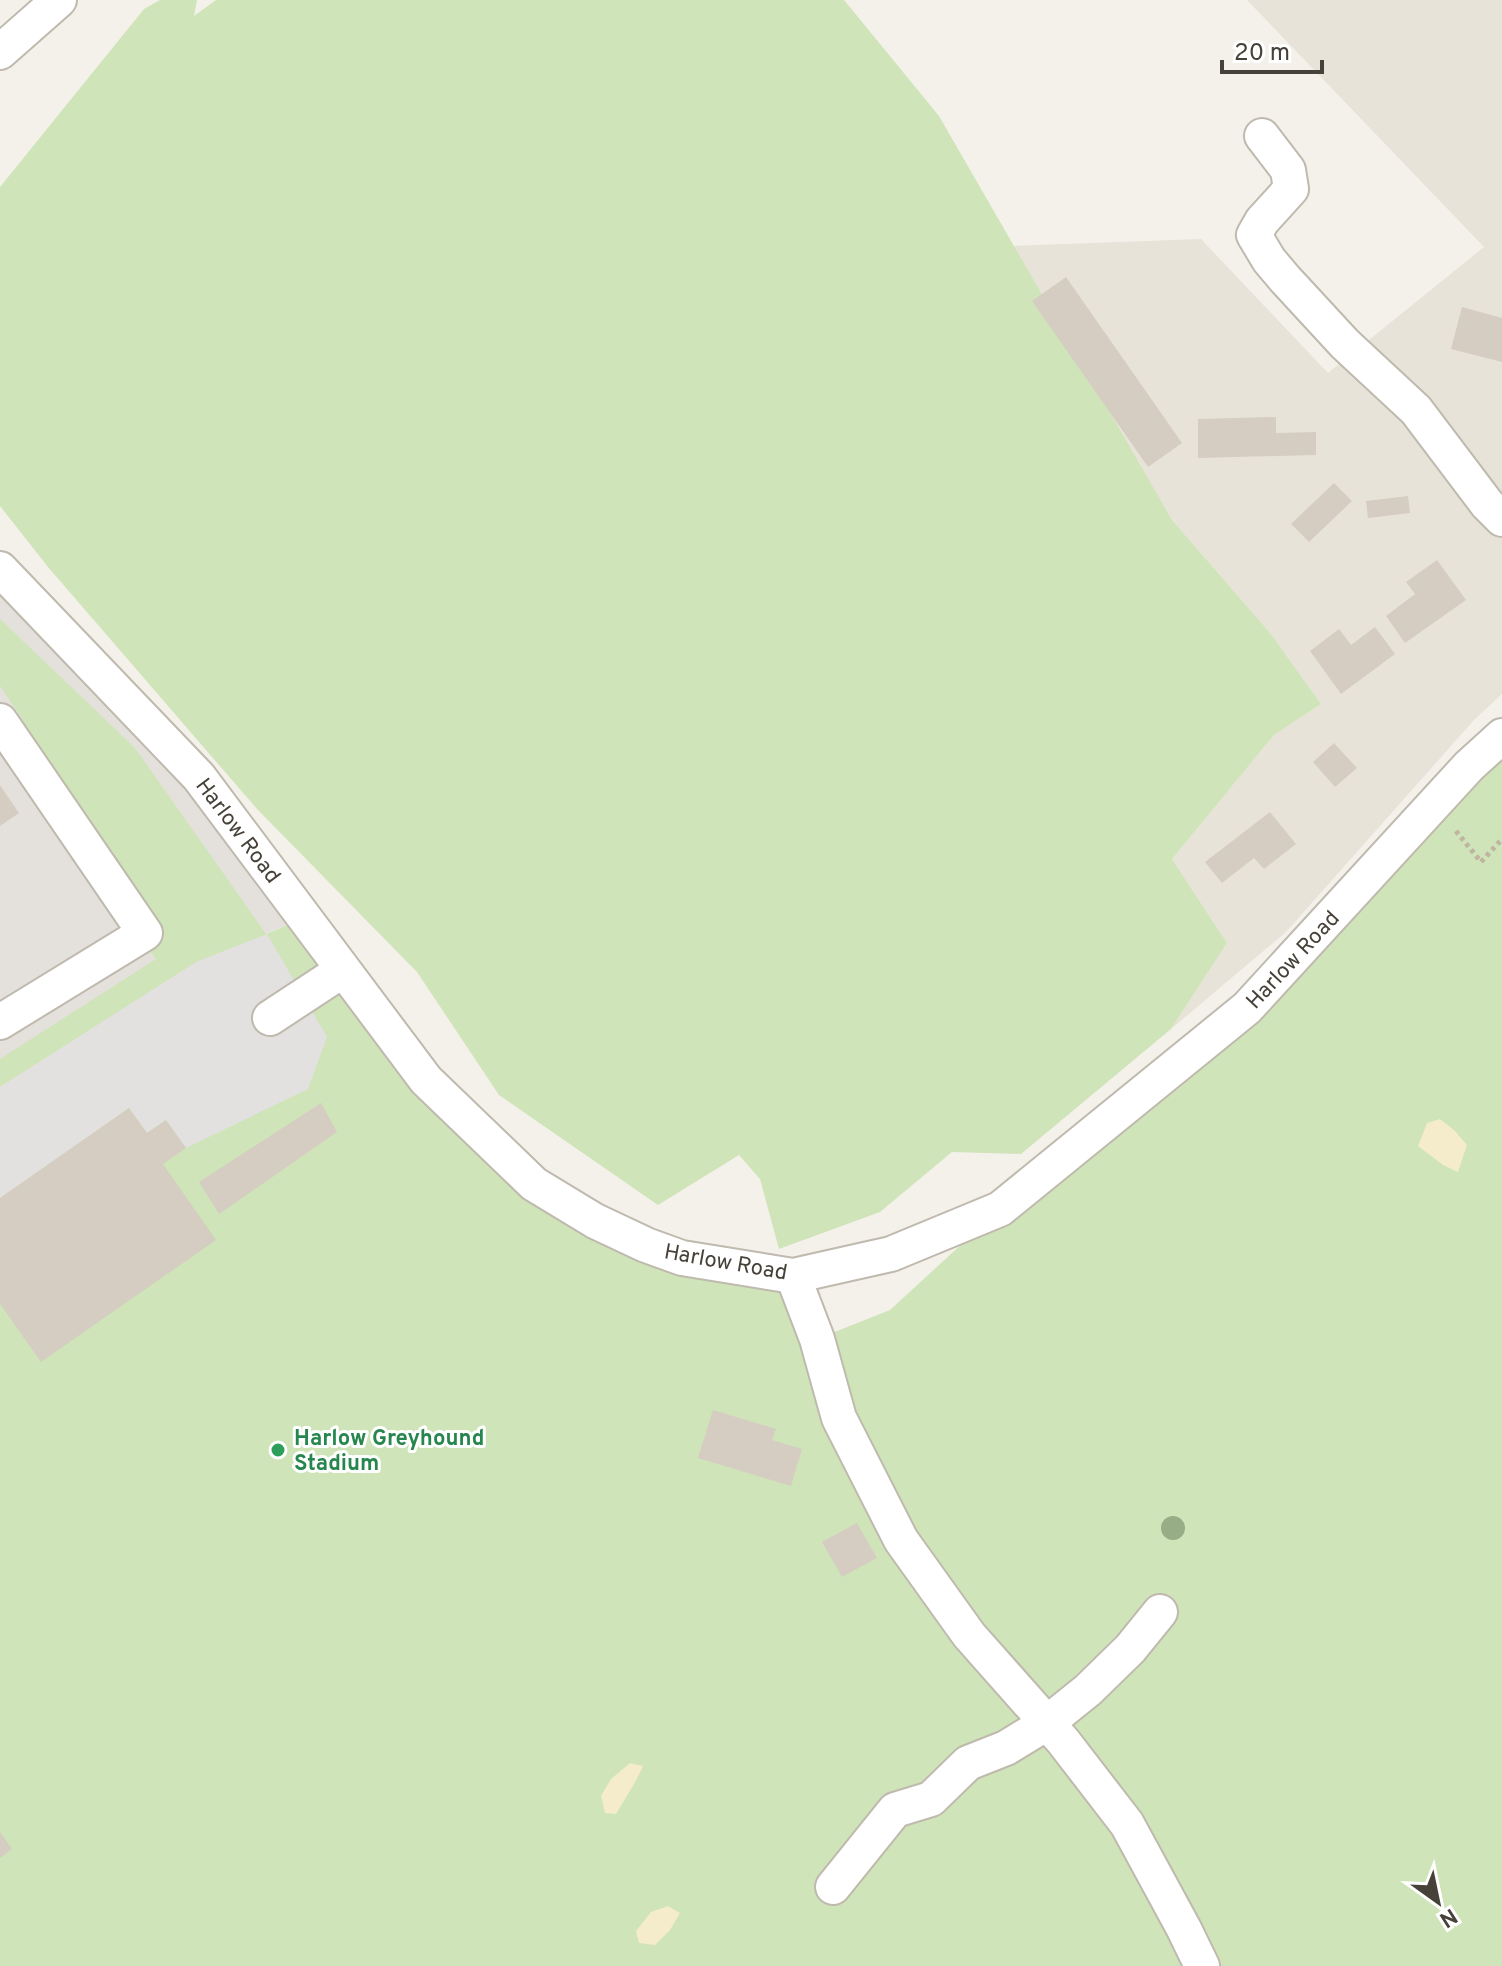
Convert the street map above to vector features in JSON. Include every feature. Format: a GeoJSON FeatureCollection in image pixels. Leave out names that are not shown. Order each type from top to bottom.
{"type":"FeatureCollection","features":[{"type":"Feature","properties":{"kind":"street"},"geometry":{"type":"LineString","coordinates":[[0,52],[59,0]]}},
{"type":"Feature","properties":{"kind":"street"},"geometry":{"type":"LineString","coordinates":[[1262,136],[1288,170],[1291,189],[1262,221],[1254,235],[1269,260],[1345,344],[1416,410],[1487,504],[1502,519]]}},
{"type":"Feature","properties":{"kind":"street","name":"Harlow Road"},"geometry":{"type":"LineString","coordinates":[[0,569],[199,777],[426,1080],[534,1184],[595,1221],[682,1258],[793,1276],[891,1254],[1000,1209],[1247,1008],[1469,766],[1502,736]]}},
{"type":"Feature","properties":{"kind":"street"},"geometry":{"type":"LineString","coordinates":[[0,721],[145,933],[0,1022]]}},
{"type":"Feature","properties":{"kind":"street"},"geometry":{"type":"LineString","coordinates":[[270,1018],[343,970]]}},
{"type":"Feature","properties":{"kind":"street"},"geometry":{"type":"LineString","coordinates":[[793,1276],[817,1339],[839,1418],[901,1540],[969,1635],[1047,1723],[1127,1824],[1202,1966]]}},
{"type":"Feature","properties":{"kind":"street"},"geometry":{"type":"LineString","coordinates":[[833,1887],[895,1810],[931,1799],[968,1763],[1006,1748],[1047,1723],[1088,1690],[1130,1649],[1160,1612]]}},
{"type":"Feature","properties":{"kind":"path"},"geometry":{"type":"LineString","coordinates":[[1434,805],[1481,862],[1502,839]]}},
{"type":"Feature","properties":{"kind":"shaded area"},"geometry":{"type":"Polygon","coordinates":[[[1247,0],[1502,0],[1502,694],[1474,720],[1286,932],[1171,1029],[1227,943],[1172,859],[1274,735],[1321,704],[1271,634],[1172,520],[1011,246],[1201,239],[1328,373],[1484,247],[1247,0]]]}},
{"type":"Feature","properties":{"kind":"shaded area"},"geometry":{"type":"Polygon","coordinates":[[[0,571],[305,918],[196,962],[0,1089],[0,571]]]}},
{"type":"Feature","properties":{"kind":"shaded area"},"geometry":{"type":"Polygon","coordinates":[[[267,934],[327,1037],[308,1089],[186,1148],[166,1120],[147,1133],[129,1108],[0,1198],[0,1087],[196,962],[267,934]]]}},
{"type":"Feature","properties":{"kind":"green space"},"geometry":{"type":"Polygon","coordinates":[[[160,0],[197,0],[194,16],[216,0],[844,0],[939,116],[1172,520],[1271,634],[1321,704],[1274,735],[1172,859],[1227,943],[1171,1029],[1021,1154],[952,1152],[880,1212],[779,1249],[760,1179],[739,1155],[658,1205],[499,1095],[417,972],[257,809],[48,567],[0,506],[0,187],[144,9],[160,0]]]}},
{"type":"Feature","properties":{"kind":"green space"},"geometry":{"type":"Polygon","coordinates":[[[0,619],[135,748],[266,934],[305,918],[386,1026],[595,1221],[793,1276],[817,1339],[890,1310],[1000,1209],[1247,1008],[1502,739],[1502,1966],[0,1966],[0,1092],[138,1000],[0,1087],[0,1059],[156,959],[21,750],[23,720],[0,686],[0,619]]]}},
{"type":"Feature","properties":{"kind":"sand"},"geometry":{"type":"Polygon","coordinates":[[[1440,1119],[1467,1145],[1458,1172],[1418,1146],[1427,1123],[1440,1119]]]}},
{"type":"Feature","properties":{"kind":"sand"},"geometry":{"type":"Polygon","coordinates":[[[630,1763],[643,1766],[616,1814],[605,1813],[601,1796],[611,1779],[630,1763]]]}},
{"type":"Feature","properties":{"kind":"sand"},"geometry":{"type":"Polygon","coordinates":[[[668,1906],[680,1913],[670,1930],[655,1945],[639,1943],[636,1931],[651,1912],[668,1906]]]}},
{"type":"Feature","properties":{"kind":"building"},"geometry":{"type":"Polygon","coordinates":[[[1066,277],[1182,443],[1148,467],[1032,301],[1066,277]]]}},
{"type":"Feature","properties":{"kind":"building"},"geometry":{"type":"Polygon","coordinates":[[[1462,307],[1502,318],[1502,362],[1451,349],[1462,307]]]}},
{"type":"Feature","properties":{"kind":"building"},"geometry":{"type":"Polygon","coordinates":[[[1276,417],[1276,433],[1316,432],[1316,455],[1198,458],[1198,419],[1276,417]]]}},
{"type":"Feature","properties":{"kind":"building"},"geometry":{"type":"Polygon","coordinates":[[[1334,483],[1352,501],[1309,542],[1291,524],[1334,483]]]}},
{"type":"Feature","properties":{"kind":"building"},"geometry":{"type":"Polygon","coordinates":[[[1408,496],[1410,513],[1368,518],[1366,501],[1408,496]]]}},
{"type":"Feature","properties":{"kind":"building"},"geometry":{"type":"Polygon","coordinates":[[[1437,560],[1466,600],[1405,643],[1386,616],[1415,594],[1406,582],[1437,560]]]}},
{"type":"Feature","properties":{"kind":"building"},"geometry":{"type":"Polygon","coordinates":[[[1375,627],[1395,654],[1341,694],[1310,651],[1339,629],[1351,645],[1375,627]]]}},
{"type":"Feature","properties":{"kind":"building"},"geometry":{"type":"Polygon","coordinates":[[[1334,743],[1357,768],[1335,787],[1313,762],[1334,743]]]}},
{"type":"Feature","properties":{"kind":"building"},"geometry":{"type":"Polygon","coordinates":[[[0,785],[19,813],[0,826],[0,785]]]}},
{"type":"Feature","properties":{"kind":"building"},"geometry":{"type":"Polygon","coordinates":[[[1270,812],[1296,844],[1264,869],[1254,858],[1222,883],[1205,862],[1270,812]]]}},
{"type":"Feature","properties":{"kind":"building"},"geometry":{"type":"Polygon","coordinates":[[[321,1103],[337,1132],[219,1214],[199,1182],[321,1103]]]}},
{"type":"Feature","properties":{"kind":"building"},"geometry":{"type":"Polygon","coordinates":[[[129,1108],[147,1133],[166,1120],[186,1148],[163,1164],[216,1240],[41,1362],[0,1304],[0,1198],[129,1108]]]}},
{"type":"Feature","properties":{"kind":"building"},"geometry":{"type":"Polygon","coordinates":[[[713,1410],[776,1429],[772,1440],[802,1449],[791,1486],[698,1458],[713,1410]]]}},
{"type":"Feature","properties":{"kind":"building"},"geometry":{"type":"Polygon","coordinates":[[[857,1523],[877,1558],[842,1577],[822,1542],[857,1523]]]}},
{"type":"Feature","properties":{"kind":"building"},"geometry":{"type":"Polygon","coordinates":[[[0,1832],[12,1849],[0,1858],[0,1832]]]}},
{"type":"Feature","properties":{"kind":"place","name":"Harlow Greyhound Stadium"},"geometry":{"type":"Point","coordinates":[278,1450]}}]}
